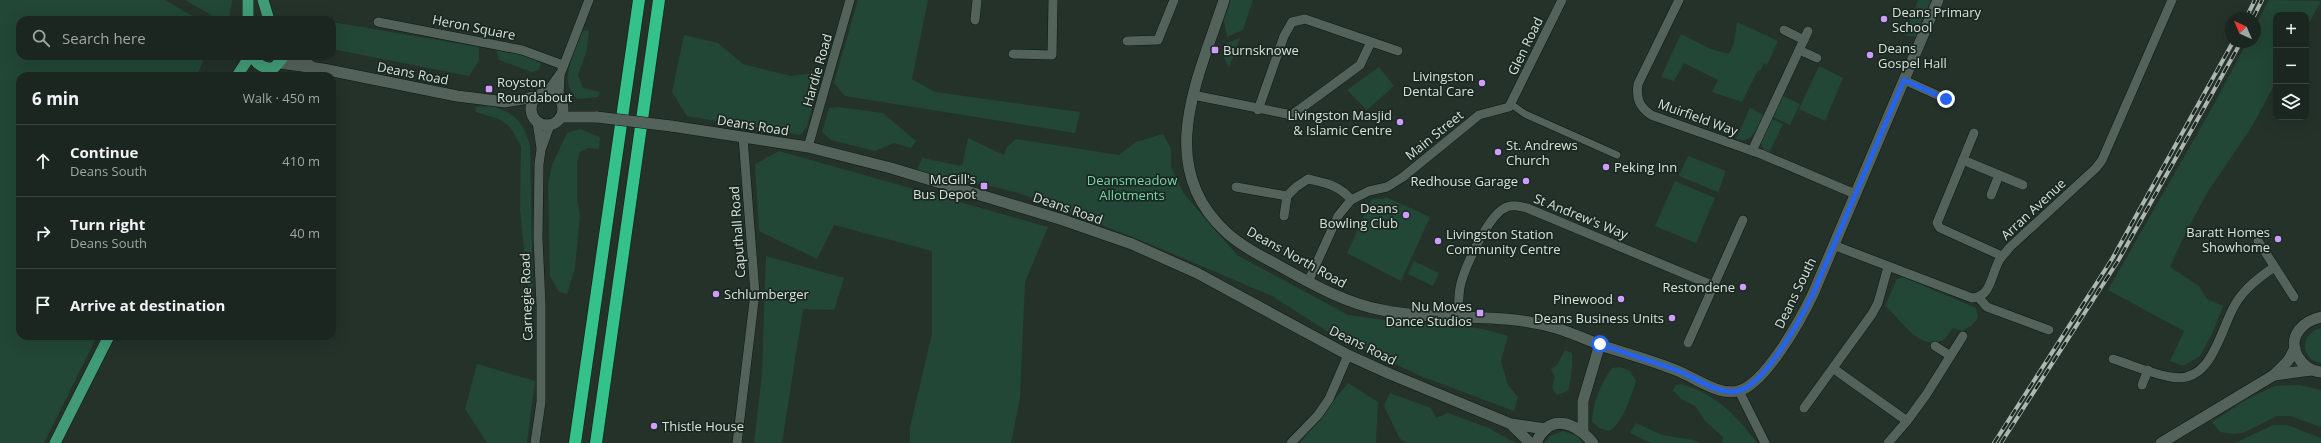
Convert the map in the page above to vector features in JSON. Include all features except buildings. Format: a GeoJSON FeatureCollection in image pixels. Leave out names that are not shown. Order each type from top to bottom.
{"type":"FeatureCollection","features":[{"type":"Feature","properties":{"kind":"highway"},"geometry":{"type":"LineString","coordinates":[[576,443],[639,0]]}},
{"type":"Feature","properties":{"kind":"highway"},"geometry":{"type":"LineString","coordinates":[[596,443],[660,0]]}},
{"type":"Feature","properties":{"kind":"main road"},"geometry":{"type":"LineString","coordinates":[[248,0],[248,16]]}},
{"type":"Feature","properties":{"kind":"main road"},"geometry":{"type":"LineString","coordinates":[[263,0],[268,16]]}},
{"type":"Feature","properties":{"kind":"main road"},"geometry":{"type":"LineString","coordinates":[[240,72],[249,60]]}},
{"type":"Feature","properties":{"kind":"main road"},"geometry":{"type":"LineString","coordinates":[[254,60],[262,72],[276,67],[282,60]]}},
{"type":"Feature","properties":{"kind":"main road"},"geometry":{"type":"LineString","coordinates":[[56,443],[107,340]]}},
{"type":"Feature","properties":{"kind":"street"},"geometry":{"type":"LineString","coordinates":[[560,75],[547,92],[535,98],[530,108],[534,118],[550,125],[561,107],[560,75],[563,65],[589,0]]}},
{"type":"Feature","properties":{"kind":"street","name":"Hardie Road"},"geometry":{"type":"LineString","coordinates":[[808,147],[850,0]]}},
{"type":"Feature","properties":{"kind":"street"},"geometry":{"type":"LineString","coordinates":[[975,20],[977,0]]}},
{"type":"Feature","properties":{"kind":"street"},"geometry":{"type":"LineString","coordinates":[[1013,54],[1052,55],[1053,0]]}},
{"type":"Feature","properties":{"kind":"street"},"geometry":{"type":"LineString","coordinates":[[1127,41],[1158,40],[1162,35],[1174,0]]}},
{"type":"Feature","properties":{"kind":"street","name":"Deans North Road"},"geometry":{"type":"LineString","coordinates":[[1224,0],[1193,95],[1185,140],[1191,179],[1198,196],[1210,215],[1227,233],[1308,282],[1350,302],[1382,310],[1458,317],[1518,320],[1555,328],[1600,344]]}},
{"type":"Feature","properties":{"kind":"street","name":"Glen Road"},"geometry":{"type":"LineString","coordinates":[[1511,104],[1562,0]]}},
{"type":"Feature","properties":{"kind":"street","name":"Muirfield Way"},"geometry":{"type":"LineString","coordinates":[[1678,0],[1638,84],[1637,96],[1640,105],[1651,115],[1752,150],[1855,194]]}},
{"type":"Feature","properties":{"kind":"street","name":"Deans South"},"geometry":{"type":"LineString","coordinates":[[1739,391],[1748,387],[1761,374],[1796,328],[1813,294],[1938,0]]}},
{"type":"Feature","properties":{"kind":"street","name":"Arran Avenue"},"geometry":{"type":"LineString","coordinates":[[1979,298],[1986,291],[2002,256],[2010,247],[2096,168],[2102,160],[2172,0]]}},
{"type":"Feature","properties":{"kind":"street"},"geometry":{"type":"LineString","coordinates":[[1258,110],[1284,36],[1292,22],[1305,19],[1398,51]]}},
{"type":"Feature","properties":{"kind":"street","name":"Heron Square"},"geometry":{"type":"LineString","coordinates":[[378,22],[522,50],[563,65]]}},
{"type":"Feature","properties":{"kind":"street"},"geometry":{"type":"LineString","coordinates":[[1752,150],[1806,35],[1784,30]]}},
{"type":"Feature","properties":{"kind":"street"},"geometry":{"type":"LineString","coordinates":[[1193,95],[1258,110],[1292,115],[1298,113],[1360,65],[1371,42]]}},
{"type":"Feature","properties":{"kind":"street"},"geometry":{"type":"LineString","coordinates":[[1800,50],[1817,58]]}},
{"type":"Feature","properties":{"kind":"street","name":"Deans Road"},"geometry":{"type":"LineString","coordinates":[[282,60],[335,72]]}},
{"type":"Feature","properties":{"kind":"street","name":"Deans Road"},"geometry":{"type":"LineString","coordinates":[[302,60],[315,68]]}},
{"type":"Feature","properties":{"kind":"street","name":"Deans Road"},"geometry":{"type":"LineString","coordinates":[[336,72],[457,96],[506,102],[535,98]]}},
{"type":"Feature","properties":{"kind":"street"},"geometry":{"type":"LineString","coordinates":[[1904,80],[1946,99]]}},
{"type":"Feature","properties":{"kind":"street"},"geometry":{"type":"LineString","coordinates":[[547,92],[561,107]]}},
{"type":"Feature","properties":{"kind":"street","name":"Deans Road"},"geometry":{"type":"LineString","coordinates":[[506,102],[534,118]]}},
{"type":"Feature","properties":{"kind":"street"},"geometry":{"type":"LineString","coordinates":[[1511,104],[1525,114],[1617,154]]}},
{"type":"Feature","properties":{"kind":"street","name":"Main Street"},"geometry":{"type":"LineString","coordinates":[[1308,282],[1338,216],[1351,200],[1370,191],[1386,187],[1403,177],[1479,115],[1508,107],[1511,104]]}},
{"type":"Feature","properties":{"kind":"street","name":"Deans Road"},"geometry":{"type":"LineString","coordinates":[[561,107],[583,116],[671,126],[808,147],[891,168],[1000,200],[1132,244],[1197,273],[1348,355],[1390,374],[1512,424],[1546,429]]}},
{"type":"Feature","properties":{"kind":"street","name":"Carnegie Road"},"geometry":{"type":"LineString","coordinates":[[534,118],[541,150],[538,238],[541,305],[541,402],[535,443]]}},
{"type":"Feature","properties":{"kind":"street","name":"Carnegie Road"},"geometry":{"type":"LineString","coordinates":[[541,150],[550,125]]}},
{"type":"Feature","properties":{"kind":"street"},"geometry":{"type":"LineString","coordinates":[[1974,133],[1937,223],[1940,228],[2002,256]]}},
{"type":"Feature","properties":{"kind":"street","name":"Caputhall Road"},"geometry":{"type":"LineString","coordinates":[[737,443],[755,293],[743,137]]}},
{"type":"Feature","properties":{"kind":"street"},"geometry":{"type":"LineString","coordinates":[[1963,160],[2023,185]]}},
{"type":"Feature","properties":{"kind":"street"},"geometry":{"type":"LineString","coordinates":[[1991,194],[1999,175]]}},
{"type":"Feature","properties":{"kind":"street"},"geometry":{"type":"LineString","coordinates":[[1284,216],[1287,196],[1296,186],[1308,179],[1329,183],[1345,192],[1351,200]]}},
{"type":"Feature","properties":{"kind":"street"},"geometry":{"type":"LineString","coordinates":[[1236,187],[1255,193],[1287,196]]}},
{"type":"Feature","properties":{"kind":"street","name":"St Andrew's Way"},"geometry":{"type":"LineString","coordinates":[[1458,317],[1461,283],[1486,228],[1493,218],[1504,208],[1514,205],[1527,208],[1714,286]]}},
{"type":"Feature","properties":{"kind":"street"},"geometry":{"type":"LineString","coordinates":[[1688,343],[1743,220]]}},
{"type":"Feature","properties":{"kind":"street"},"geometry":{"type":"LineString","coordinates":[[2258,241],[2294,297]]}},
{"type":"Feature","properties":{"kind":"street"},"geometry":{"type":"LineString","coordinates":[[1833,245],[1972,298],[1979,298],[1987,307],[2049,330]]}},
{"type":"Feature","properties":{"kind":"street"},"geometry":{"type":"LineString","coordinates":[[1804,408],[1834,368],[1878,303],[1888,267]]}},
{"type":"Feature","properties":{"kind":"street"},"geometry":{"type":"LineString","coordinates":[[2113,359],[2172,377],[2183,377],[2198,372],[2210,360],[2237,302],[2252,284],[2274,267]]}},
{"type":"Feature","properties":{"kind":"street"},"geometry":{"type":"LineString","coordinates":[[2161,443],[2274,375],[2288,361],[2295,348],[2299,329],[2309,321],[2321,317]]}},
{"type":"Feature","properties":{"kind":"street"},"geometry":{"type":"LineString","coordinates":[[1888,443],[1907,421],[1930,389],[1949,355],[1963,336]]}},
{"type":"Feature","properties":{"kind":"street"},"geometry":{"type":"LineString","coordinates":[[1566,423],[1576,414],[1583,401],[1600,344],[1677,370],[1714,388],[1727,392],[1739,391],[1765,443]]}},
{"type":"Feature","properties":{"kind":"street"},"geometry":{"type":"LineString","coordinates":[[1935,346],[1949,355]]}},
{"type":"Feature","properties":{"kind":"street"},"geometry":{"type":"LineString","coordinates":[[2295,348],[2300,361],[2316,371]]}},
{"type":"Feature","properties":{"kind":"street"},"geometry":{"type":"LineString","coordinates":[[1291,443],[1318,415],[1329,399],[1348,355]]}},
{"type":"Feature","properties":{"kind":"street"},"geometry":{"type":"LineString","coordinates":[[1834,368],[1907,421]]}},
{"type":"Feature","properties":{"kind":"street"},"geometry":{"type":"LineString","coordinates":[[2142,385],[2148,370]]}},
{"type":"Feature","properties":{"kind":"street"},"geometry":{"type":"LineString","coordinates":[[2274,375],[2316,371]]}},
{"type":"Feature","properties":{"kind":"street"},"geometry":{"type":"LineString","coordinates":[[1583,401],[1583,431]]}},
{"type":"Feature","properties":{"kind":"street"},"geometry":{"type":"LineString","coordinates":[[1536,443],[1546,429],[1553,425],[1566,423],[1576,426],[1583,431],[1594,443]]}},
{"type":"Feature","properties":{"kind":"street","name":"Deans Road"},"geometry":{"type":"LineString","coordinates":[[1512,424],[1530,443]]}},
{"type":"Feature","properties":{"kind":"green space"},"geometry":{"type":"Polygon","coordinates":[[[0,0],[165,0],[192,16],[16,16],[16,60],[203,60],[199,72],[16,72],[16,340],[95,340],[44,443],[0,443],[0,0]]]}},
{"type":"Feature","properties":{"kind":"green space"},"geometry":{"type":"Polygon","coordinates":[[[185,0],[232,0],[230,16],[213,16],[185,0]]]}},
{"type":"Feature","properties":{"kind":"green space"},"geometry":{"type":"Polygon","coordinates":[[[858,0],[928,0],[912,79],[935,92],[1080,112],[1075,133],[845,96],[834,83],[858,0]]]}},
{"type":"Feature","properties":{"kind":"green space"},"geometry":{"type":"Polygon","coordinates":[[[1231,0],[1253,0],[1243,30],[1227,37],[1224,20],[1231,0]]]}},
{"type":"Feature","properties":{"kind":"green space"},"geometry":{"type":"Polygon","coordinates":[[[1918,0],[1931,0],[1916,37],[1905,35],[1918,0]]]}},
{"type":"Feature","properties":{"kind":"green space"},"geometry":{"type":"Polygon","coordinates":[[[2269,0],[2321,1],[2309,23],[2309,12],[2273,12],[2273,88],[2251,128],[2207,193],[2183,238],[2170,267],[2199,286],[2207,299],[2223,306],[2212,334],[2200,356],[2183,366],[2170,361],[2184,331],[2108,290],[2213,106],[2244,48],[2261,48],[2261,15],[2269,0]]]}},
{"type":"Feature","properties":{"kind":"green space"},"geometry":{"type":"Polygon","coordinates":[[[1737,22],[1778,41],[1767,65],[1764,63],[1760,71],[1758,70],[1742,102],[1712,92],[1718,80],[1684,63],[1674,81],[1661,77],[1681,34],[1711,49],[1729,54],[1734,43],[1737,22]]]}},
{"type":"Feature","properties":{"kind":"green space"},"geometry":{"type":"Polygon","coordinates":[[[336,23],[479,47],[479,61],[469,76],[336,50],[336,23]]]}},
{"type":"Feature","properties":{"kind":"green space"},"geometry":{"type":"Polygon","coordinates":[[[583,30],[589,31],[587,50],[578,75],[583,88],[600,92],[598,97],[577,99],[571,92],[568,74],[573,55],[583,30]]]}},
{"type":"Feature","properties":{"kind":"green space"},"geometry":{"type":"Polygon","coordinates":[[[684,35],[718,43],[743,64],[791,76],[821,72],[807,127],[800,135],[687,116],[672,92],[684,35]]]}},
{"type":"Feature","properties":{"kind":"green space"},"geometry":{"type":"Polygon","coordinates":[[[1240,38],[1229,68],[1222,54],[1227,43],[1240,38]]]}},
{"type":"Feature","properties":{"kind":"green space"},"geometry":{"type":"Polygon","coordinates":[[[496,50],[531,57],[541,64],[539,70],[532,72],[499,60],[496,50]]]}},
{"type":"Feature","properties":{"kind":"green space"},"geometry":{"type":"Polygon","coordinates":[[[1819,66],[1843,78],[1825,121],[1799,109],[1819,66]]]}},
{"type":"Feature","properties":{"kind":"green space"},"geometry":{"type":"Polygon","coordinates":[[[1379,67],[1394,86],[1367,110],[1347,90],[1379,67]]]}},
{"type":"Feature","properties":{"kind":"green space"},"geometry":{"type":"Polygon","coordinates":[[[1781,95],[1800,104],[1790,125],[1771,116],[1781,95]]]}},
{"type":"Feature","properties":{"kind":"green space"},"geometry":{"type":"Polygon","coordinates":[[[491,106],[506,111],[517,119],[525,130],[530,146],[533,297],[529,297],[520,210],[521,146],[510,127],[499,119],[476,112],[475,107],[491,106]]]}},
{"type":"Feature","properties":{"kind":"green space"},"geometry":{"type":"Polygon","coordinates":[[[838,107],[883,113],[916,141],[911,148],[894,143],[875,151],[831,140],[822,132],[829,108],[838,107]]]}},
{"type":"Feature","properties":{"kind":"green space"},"geometry":{"type":"Polygon","coordinates":[[[1750,108],[1764,115],[1754,134],[1747,139],[1736,139],[1750,108]]]}},
{"type":"Feature","properties":{"kind":"green space"},"geometry":{"type":"Polygon","coordinates":[[[1770,118],[1783,124],[1769,153],[1764,150],[1760,142],[1770,118]]]}},
{"type":"Feature","properties":{"kind":"green space"},"geometry":{"type":"Polygon","coordinates":[[[580,129],[600,137],[599,149],[588,148],[580,152],[577,162],[577,198],[580,216],[575,268],[567,294],[559,292],[550,276],[548,185],[552,165],[567,133],[580,129]]]}},
{"type":"Feature","properties":{"kind":"green space","name":"Deansmeadow Allotments"},"geometry":{"type":"Polygon","coordinates":[[[1163,134],[1171,149],[1171,167],[1184,194],[1237,255],[1348,315],[1413,324],[1449,324],[1483,329],[1508,336],[1501,361],[1508,385],[1518,397],[1514,411],[1423,377],[1333,335],[1272,296],[1140,240],[1019,193],[986,185],[949,180],[917,170],[922,158],[962,166],[968,138],[1004,155],[1007,147],[1016,139],[1119,155],[1136,142],[1163,134]]]}},
{"type":"Feature","properties":{"kind":"green space"},"geometry":{"type":"Polygon","coordinates":[[[779,151],[1048,227],[1025,282],[1020,398],[1011,443],[910,443],[910,427],[932,334],[932,251],[834,225],[817,259],[759,231],[755,164],[779,151]]]}},
{"type":"Feature","properties":{"kind":"green space"},"geometry":{"type":"Polygon","coordinates":[[[1688,156],[1726,171],[1718,192],[1679,176],[1688,156]]]}},
{"type":"Feature","properties":{"kind":"green space"},"geometry":{"type":"Polygon","coordinates":[[[1675,181],[1715,198],[1696,243],[1655,226],[1675,181]]]}},
{"type":"Feature","properties":{"kind":"green space"},"geometry":{"type":"Polygon","coordinates":[[[1386,197],[1430,217],[1401,281],[1347,253],[1372,199],[1383,199],[1386,197]]]}},
{"type":"Feature","properties":{"kind":"green space"},"geometry":{"type":"Polygon","coordinates":[[[766,256],[844,278],[834,310],[803,309],[782,443],[754,443],[762,373],[766,256]]]}},
{"type":"Feature","properties":{"kind":"green space"},"geometry":{"type":"Polygon","coordinates":[[[1414,261],[1439,273],[1433,286],[1408,274],[1414,261]]]}},
{"type":"Feature","properties":{"kind":"green space"},"geometry":{"type":"Polygon","coordinates":[[[1903,277],[1976,308],[1978,318],[1971,326],[1962,331],[1953,328],[1943,340],[1934,342],[1918,338],[1885,306],[1897,279],[1903,277]]]}},
{"type":"Feature","properties":{"kind":"green space"},"geometry":{"type":"Polygon","coordinates":[[[2321,328],[2321,363],[2314,361],[2309,357],[2305,346],[2309,335],[2321,328]]]}},
{"type":"Feature","properties":{"kind":"green space"},"geometry":{"type":"Polygon","coordinates":[[[1565,350],[1572,353],[1570,381],[1568,391],[1557,395],[1553,389],[1555,377],[1551,369],[1557,365],[1565,350]]]}},
{"type":"Feature","properties":{"kind":"green space"},"geometry":{"type":"Polygon","coordinates":[[[477,364],[535,381],[527,443],[487,443],[465,409],[477,364]]]}},
{"type":"Feature","properties":{"kind":"green space"},"geometry":{"type":"Polygon","coordinates":[[[1620,367],[1630,371],[1636,381],[1629,402],[1622,416],[1609,431],[1599,428],[1592,421],[1593,414],[1598,393],[1604,380],[1612,368],[1620,367]]]}},
{"type":"Feature","properties":{"kind":"green space"},"geometry":{"type":"Polygon","coordinates":[[[1348,383],[1378,402],[1376,443],[1300,443],[1348,383]]]}},
{"type":"Feature","properties":{"kind":"green space"},"geometry":{"type":"Polygon","coordinates":[[[1681,384],[1693,388],[1715,400],[1741,423],[1757,443],[1722,443],[1723,437],[1705,421],[1695,406],[1681,399],[1673,390],[1676,385],[1681,384]]]}},
{"type":"Feature","properties":{"kind":"green space"},"geometry":{"type":"Polygon","coordinates":[[[2299,385],[2321,390],[2321,427],[2290,416],[2277,416],[2243,433],[2233,434],[2220,432],[2212,422],[2247,399],[2275,386],[2299,385]]]}},
{"type":"Feature","properties":{"kind":"green space"},"geometry":{"type":"Polygon","coordinates":[[[1390,393],[1431,408],[1436,418],[1448,413],[1489,428],[1515,443],[1407,443],[1400,439],[1384,406],[1390,393]]]}},
{"type":"Feature","properties":{"kind":"green space"},"geometry":{"type":"Polygon","coordinates":[[[1636,423],[1662,435],[1693,440],[1699,443],[1651,443],[1630,433],[1636,423]]]}},
{"type":"Feature","properties":{"kind":"green space"},"geometry":{"type":"Polygon","coordinates":[[[2273,425],[2287,425],[2321,438],[2321,443],[2235,443],[2273,425]]]}},
{"type":"Feature","properties":{"kind":"green space"},"geometry":{"type":"Polygon","coordinates":[[[1563,431],[1577,436],[1583,443],[1545,443],[1550,436],[1563,431]]]}},
{"type":"Feature","properties":{"kind":"railway"},"geometry":{"type":"LineString","coordinates":[[2249,12],[2255,0]]}},
{"type":"Feature","properties":{"kind":"railway"},"geometry":{"type":"LineString","coordinates":[[2256,12],[2262,0]]}},
{"type":"Feature","properties":{"kind":"railway"},"geometry":{"type":"LineString","coordinates":[[1994,443],[2112,259],[2230,48]]}},
{"type":"Feature","properties":{"kind":"railway"},"geometry":{"type":"LineString","coordinates":[[2001,443],[2118,261],[2238,48]]}},
{"type":"Feature","properties":{"kind":"place","name":"Deans Primary School"},"geometry":{"type":"Point","coordinates":[1884,19]}},
{"type":"Feature","properties":{"kind":"place","name":"Burnsknowe"},"geometry":{"type":"Point","coordinates":[1215,50]}},
{"type":"Feature","properties":{"kind":"place","name":"Deans Gospel Hall"},"geometry":{"type":"Point","coordinates":[1870,55]}},
{"type":"Feature","properties":{"kind":"place","name":"Livingston Dental Care"},"geometry":{"type":"Point","coordinates":[1482,83]}},
{"type":"Feature","properties":{"kind":"place","name":"Royston Roundabout"},"geometry":{"type":"Point","coordinates":[489,89]}},
{"type":"Feature","properties":{"kind":"place","name":"Livingston Masjid & Islamic Centre"},"geometry":{"type":"Point","coordinates":[1400,122]}},
{"type":"Feature","properties":{"kind":"place","name":"St. Andrews Church"},"geometry":{"type":"Point","coordinates":[1498,152]}},
{"type":"Feature","properties":{"kind":"place","name":"Peking Inn"},"geometry":{"type":"Point","coordinates":[1606,167]}},
{"type":"Feature","properties":{"kind":"place","name":"Redhouse Garage"},"geometry":{"type":"Point","coordinates":[1526,181]}},
{"type":"Feature","properties":{"kind":"place","name":"McGill's Bus Depot"},"geometry":{"type":"Point","coordinates":[984,186]}},
{"type":"Feature","properties":{"kind":"place","name":"Deans Bowling Club"},"geometry":{"type":"Point","coordinates":[1406,215]}},
{"type":"Feature","properties":{"kind":"place","name":"Baratt Homes Showhome"},"geometry":{"type":"Point","coordinates":[2278,239]}},
{"type":"Feature","properties":{"kind":"place","name":"Livingston Station Community Centre"},"geometry":{"type":"Point","coordinates":[1438,241]}},
{"type":"Feature","properties":{"kind":"place","name":"Restondene"},"geometry":{"type":"Point","coordinates":[1743,287]}},
{"type":"Feature","properties":{"kind":"place","name":"Schlumberger"},"geometry":{"type":"Point","coordinates":[716,294]}},
{"type":"Feature","properties":{"kind":"place","name":"Pinewood"},"geometry":{"type":"Point","coordinates":[1621,299]}},
{"type":"Feature","properties":{"kind":"place","name":"Nu Moves Dance Studios"},"geometry":{"type":"Point","coordinates":[1480,313]}},
{"type":"Feature","properties":{"kind":"place","name":"Deans Business Units"},"geometry":{"type":"Point","coordinates":[1672,318]}},
{"type":"Feature","properties":{"kind":"place","name":"Thistle House"},"geometry":{"type":"Point","coordinates":[654,426]}},
{"type":"Feature","properties":{"kind":"route"},"geometry":{"type":"LineString","coordinates":[[1600,344],[1677,370],[1714,388],[1727,392],[1739,391],[1748,387],[1761,374],[1796,328],[1813,294],[1904,80],[1946,99]]}}]}
